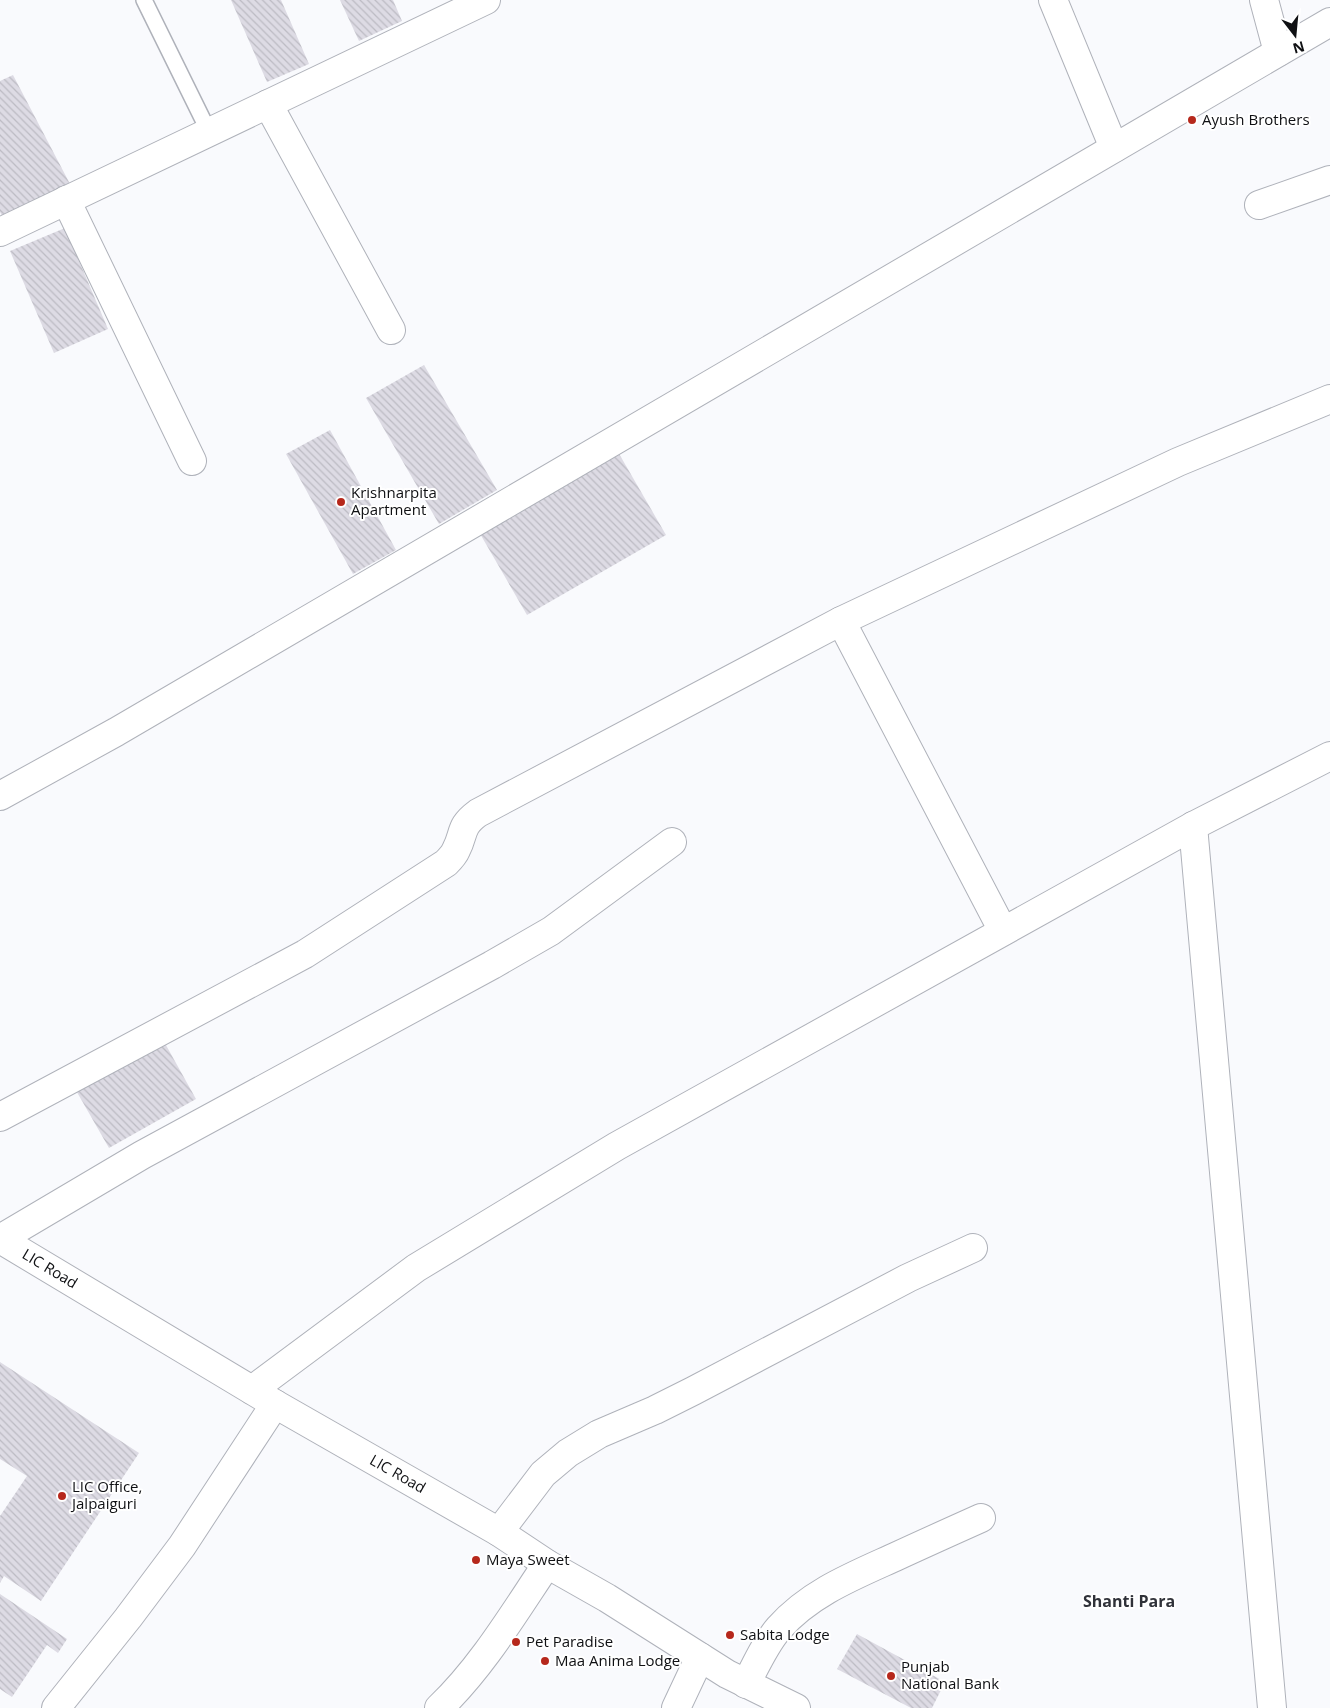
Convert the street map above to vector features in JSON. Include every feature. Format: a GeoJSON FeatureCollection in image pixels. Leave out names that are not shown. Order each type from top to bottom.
{"type":"FeatureCollection","features":[{"type":"Feature","properties":{"kind":"street"},"geometry":{"type":"LineString","coordinates":[[1053,0],[1114,148]]}},
{"type":"Feature","properties":{"kind":"street"},"geometry":{"type":"LineString","coordinates":[[1264,0],[1278,52]]}},
{"type":"Feature","properties":{"kind":"street"},"geometry":{"type":"LineString","coordinates":[[0,232],[268,104],[472,3]]}},
{"type":"Feature","properties":{"kind":"street"},"geometry":{"type":"LineString","coordinates":[[0,796],[133,722],[1330,22]]}},
{"type":"Feature","properties":{"kind":"street"},"geometry":{"type":"LineString","coordinates":[[268,104],[391,330]]}},
{"type":"Feature","properties":{"kind":"street"},"geometry":{"type":"LineString","coordinates":[[1258,204],[1330,180]]}},
{"type":"Feature","properties":{"kind":"street"},"geometry":{"type":"LineString","coordinates":[[66,200],[192,461]]}},
{"type":"Feature","properties":{"kind":"street"},"geometry":{"type":"LineString","coordinates":[[0,1117],[305,954],[446,863],[455,852],[461,833],[467,823],[478,813],[841,621],[1178,462],[1330,399]]}},
{"type":"Feature","properties":{"kind":"street"},"geometry":{"type":"LineString","coordinates":[[841,621],[1003,931]]}},
{"type":"Feature","properties":{"kind":"street"},"geometry":{"type":"LineString","coordinates":[[252,1390],[416,1268],[617,1146],[1193,826],[1330,756]]}},
{"type":"Feature","properties":{"kind":"street"},"geometry":{"type":"LineString","coordinates":[[1193,826],[1272,1708]]}},
{"type":"Feature","properties":{"kind":"street"},"geometry":{"type":"LineString","coordinates":[[0,1239],[142,1155],[534,940],[672,842]]}},
{"type":"Feature","properties":{"kind":"street","name":"LIC Road"},"geometry":{"type":"LineString","coordinates":[[0,1239],[275,1404],[499,1532],[547,1564],[607,1598],[727,1674],[796,1708]]}},
{"type":"Feature","properties":{"kind":"street"},"geometry":{"type":"LineString","coordinates":[[499,1532],[543,1474],[568,1453],[600,1434],[755,1360],[908,1278],[973,1248]]}},
{"type":"Feature","properties":{"kind":"street"},"geometry":{"type":"LineString","coordinates":[[56,1708],[128,1618],[182,1546],[275,1404]]}},
{"type":"Feature","properties":{"kind":"street"},"geometry":{"type":"LineString","coordinates":[[746,1684],[768,1643],[779,1629],[813,1599],[843,1580],[981,1518]]}},
{"type":"Feature","properties":{"kind":"street"},"geometry":{"type":"LineString","coordinates":[[438,1708],[464,1681],[494,1642],[547,1564]]}},
{"type":"Feature","properties":{"kind":"street"},"geometry":{"type":"LineString","coordinates":[[676,1708],[700,1657]]}},
{"type":"Feature","properties":{"kind":"lane"},"geometry":{"type":"LineString","coordinates":[[144,0],[209,132]]}},
{"type":"Feature","properties":{"kind":"building"},"geometry":{"type":"Polygon","coordinates":[[[231,0],[281,0],[309,64],[267,82],[231,0]]]}},
{"type":"Feature","properties":{"kind":"building"},"geometry":{"type":"Polygon","coordinates":[[[340,0],[393,0],[402,21],[359,41],[340,0]]]}},
{"type":"Feature","properties":{"kind":"building"},"geometry":{"type":"Polygon","coordinates":[[[13,75],[70,184],[3,218],[0,212],[0,81],[13,75]]]}},
{"type":"Feature","properties":{"kind":"building"},"geometry":{"type":"Polygon","coordinates":[[[65,228],[108,329],[54,353],[10,251],[65,228]]]}},
{"type":"Feature","properties":{"kind":"building"},"geometry":{"type":"Polygon","coordinates":[[[424,365],[497,490],[439,524],[366,398],[424,365]]]}},
{"type":"Feature","properties":{"kind":"building","name":"Krishnarpita Apartment"},"geometry":{"type":"Polygon","coordinates":[[[330,430],[396,550],[353,574],[286,454],[330,430]]]}},
{"type":"Feature","properties":{"kind":"building"},"geometry":{"type":"Polygon","coordinates":[[[618,452],[666,535],[527,615],[479,532],[618,452]]]}},
{"type":"Feature","properties":{"kind":"building"},"geometry":{"type":"Polygon","coordinates":[[[162,1038],[196,1099],[109,1148],[74,1087],[162,1038]]]}},
{"type":"Feature","properties":{"kind":"building","name":"LIC Office, Jalpaiguri"},"geometry":{"type":"Polygon","coordinates":[[[0,1362],[139,1453],[41,1601],[4,1576],[0,1583],[0,1516],[27,1476],[0,1459],[0,1362]]]}},
{"type":"Feature","properties":{"kind":"building"},"geometry":{"type":"Polygon","coordinates":[[[0,1594],[67,1639],[58,1653],[47,1645],[12,1697],[0,1689],[0,1594]]]}},
{"type":"Feature","properties":{"kind":"building","name":"Punjab National Bank"},"geometry":{"type":"Polygon","coordinates":[[[857,1634],[945,1682],[932,1708],[911,1708],[837,1669],[857,1634]]]}},
{"type":"Feature","properties":{"kind":"place","name":"Ayush Brothers"},"geometry":{"type":"Point","coordinates":[1192,120]}},
{"type":"Feature","properties":{"kind":"place","name":"Krishnarpita Apartment"},"geometry":{"type":"Point","coordinates":[341,502]}},
{"type":"Feature","properties":{"kind":"place","name":"LIC Office, Jalpaiguri"},"geometry":{"type":"Point","coordinates":[62,1496]}},
{"type":"Feature","properties":{"kind":"place","name":"Maya Sweet"},"geometry":{"type":"Point","coordinates":[476,1560]}},
{"type":"Feature","properties":{"kind":"place","name":"Sabita Lodge"},"geometry":{"type":"Point","coordinates":[730,1635]}},
{"type":"Feature","properties":{"kind":"place","name":"Pet Paradise"},"geometry":{"type":"Point","coordinates":[516,1642]}},
{"type":"Feature","properties":{"kind":"place","name":"Maa Anima Lodge"},"geometry":{"type":"Point","coordinates":[545,1661]}},
{"type":"Feature","properties":{"kind":"place","name":"Punjab National Bank"},"geometry":{"type":"Point","coordinates":[891,1676]}},
{"type":"Feature","properties":{"kind":"district","name":"Shanti Para"},"geometry":{"type":"Point","coordinates":[1129,1601]}}]}
